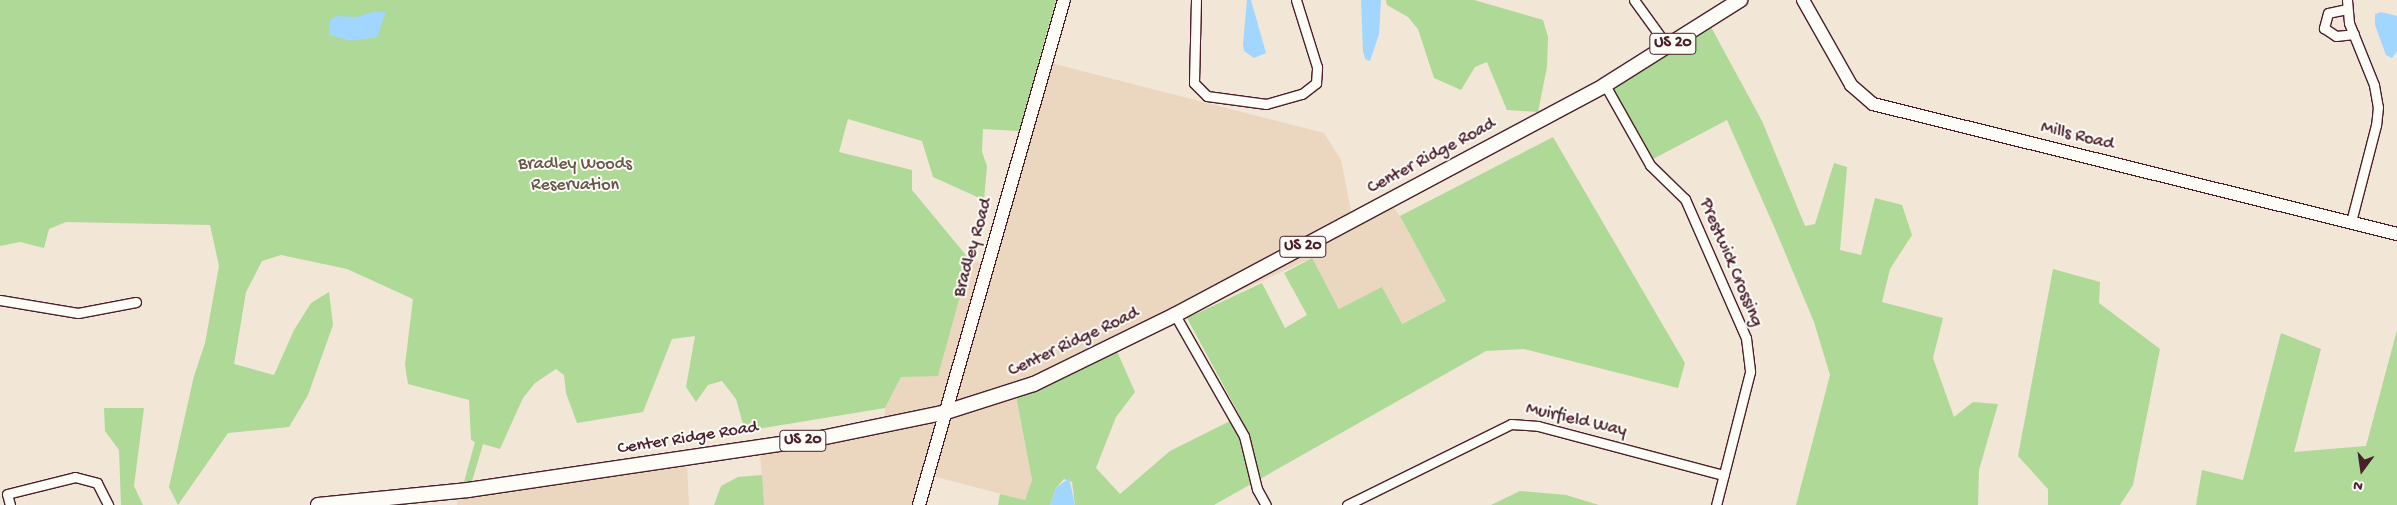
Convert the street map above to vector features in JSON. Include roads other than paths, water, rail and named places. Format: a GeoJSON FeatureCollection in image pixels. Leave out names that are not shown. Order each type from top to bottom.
{"type":"FeatureCollection","features":[{"type":"Feature","properties":{"kind":"main road","name":"Center Ridge Road"},"geometry":{"type":"LineString","coordinates":[[318,505],[578,475],[820,438],[977,404],[1060,373],[1175,315],[1605,85],[1740,0]]}},
{"type":"Feature","properties":{"kind":"street","name":"Bradley Road"},"geometry":{"type":"LineString","coordinates":[[919,505],[1064,0]]}},
{"type":"Feature","properties":{"kind":"street"},"geometry":{"type":"LineString","coordinates":[[1196,0],[1194,84],[1207,96],[1252,104],[1282,102],[1302,94],[1316,83],[1318,76],[1296,0]]}},
{"type":"Feature","properties":{"kind":"street"},"geometry":{"type":"LineString","coordinates":[[1634,0],[1668,47]]}},
{"type":"Feature","properties":{"kind":"street","name":"Mills Road"},"geometry":{"type":"LineString","coordinates":[[1803,0],[1851,86],[1874,104],[2397,234]]}},
{"type":"Feature","properties":{"kind":"street"},"geometry":{"type":"LineString","coordinates":[[2351,222],[2378,107],[2374,85],[2354,34],[2347,5],[2328,13],[2324,28],[2336,36],[2354,34]]}},
{"type":"Feature","properties":{"kind":"street","name":"Prestwick Crossing"},"geometry":{"type":"LineString","coordinates":[[1605,85],[1650,165],[1685,199],[1746,338],[1750,372],[1716,505]]}},
{"type":"Feature","properties":{"kind":"street"},"geometry":{"type":"LineString","coordinates":[[0,300],[78,313],[136,302]]}},
{"type":"Feature","properties":{"kind":"street"},"geometry":{"type":"LineString","coordinates":[[1175,315],[1244,436],[1257,489],[1266,505]]}},
{"type":"Feature","properties":{"kind":"street","name":"Muirfield Way"},"geometry":{"type":"LineString","coordinates":[[1347,505],[1511,424],[1538,426],[1724,475]]}},
{"type":"Feature","properties":{"kind":"street"},"geometry":{"type":"LineString","coordinates":[[10,505],[7,494],[75,477],[97,483],[108,505]]}},
{"type":"Feature","properties":{"kind":"water"},"geometry":{"type":"Polygon","coordinates":[[[1247,0],[1251,0],[1266,53],[1254,58],[1244,51],[1243,44],[1247,0]]]}},
{"type":"Feature","properties":{"kind":"water"},"geometry":{"type":"Polygon","coordinates":[[[1361,0],[1381,0],[1379,34],[1370,61],[1365,59],[1363,51],[1361,0]]]}},
{"type":"Feature","properties":{"kind":"water"},"geometry":{"type":"Polygon","coordinates":[[[373,12],[386,12],[377,37],[352,41],[329,35],[330,20],[337,16],[356,17],[373,12]]]}},
{"type":"Feature","properties":{"kind":"water"},"geometry":{"type":"Polygon","coordinates":[[[2381,12],[2397,16],[2397,51],[2392,58],[2386,55],[2375,25],[2375,14],[2381,12]]]}},
{"type":"Feature","properties":{"kind":"water"},"geometry":{"type":"Polygon","coordinates":[[[1069,478],[1075,505],[1050,505],[1056,488],[1069,478]]]}},
{"type":"Feature","properties":{"kind":"park label","name":"Bradley Woods Reservation"},"geometry":{"type":"Point","coordinates":[575,176]}}]}
